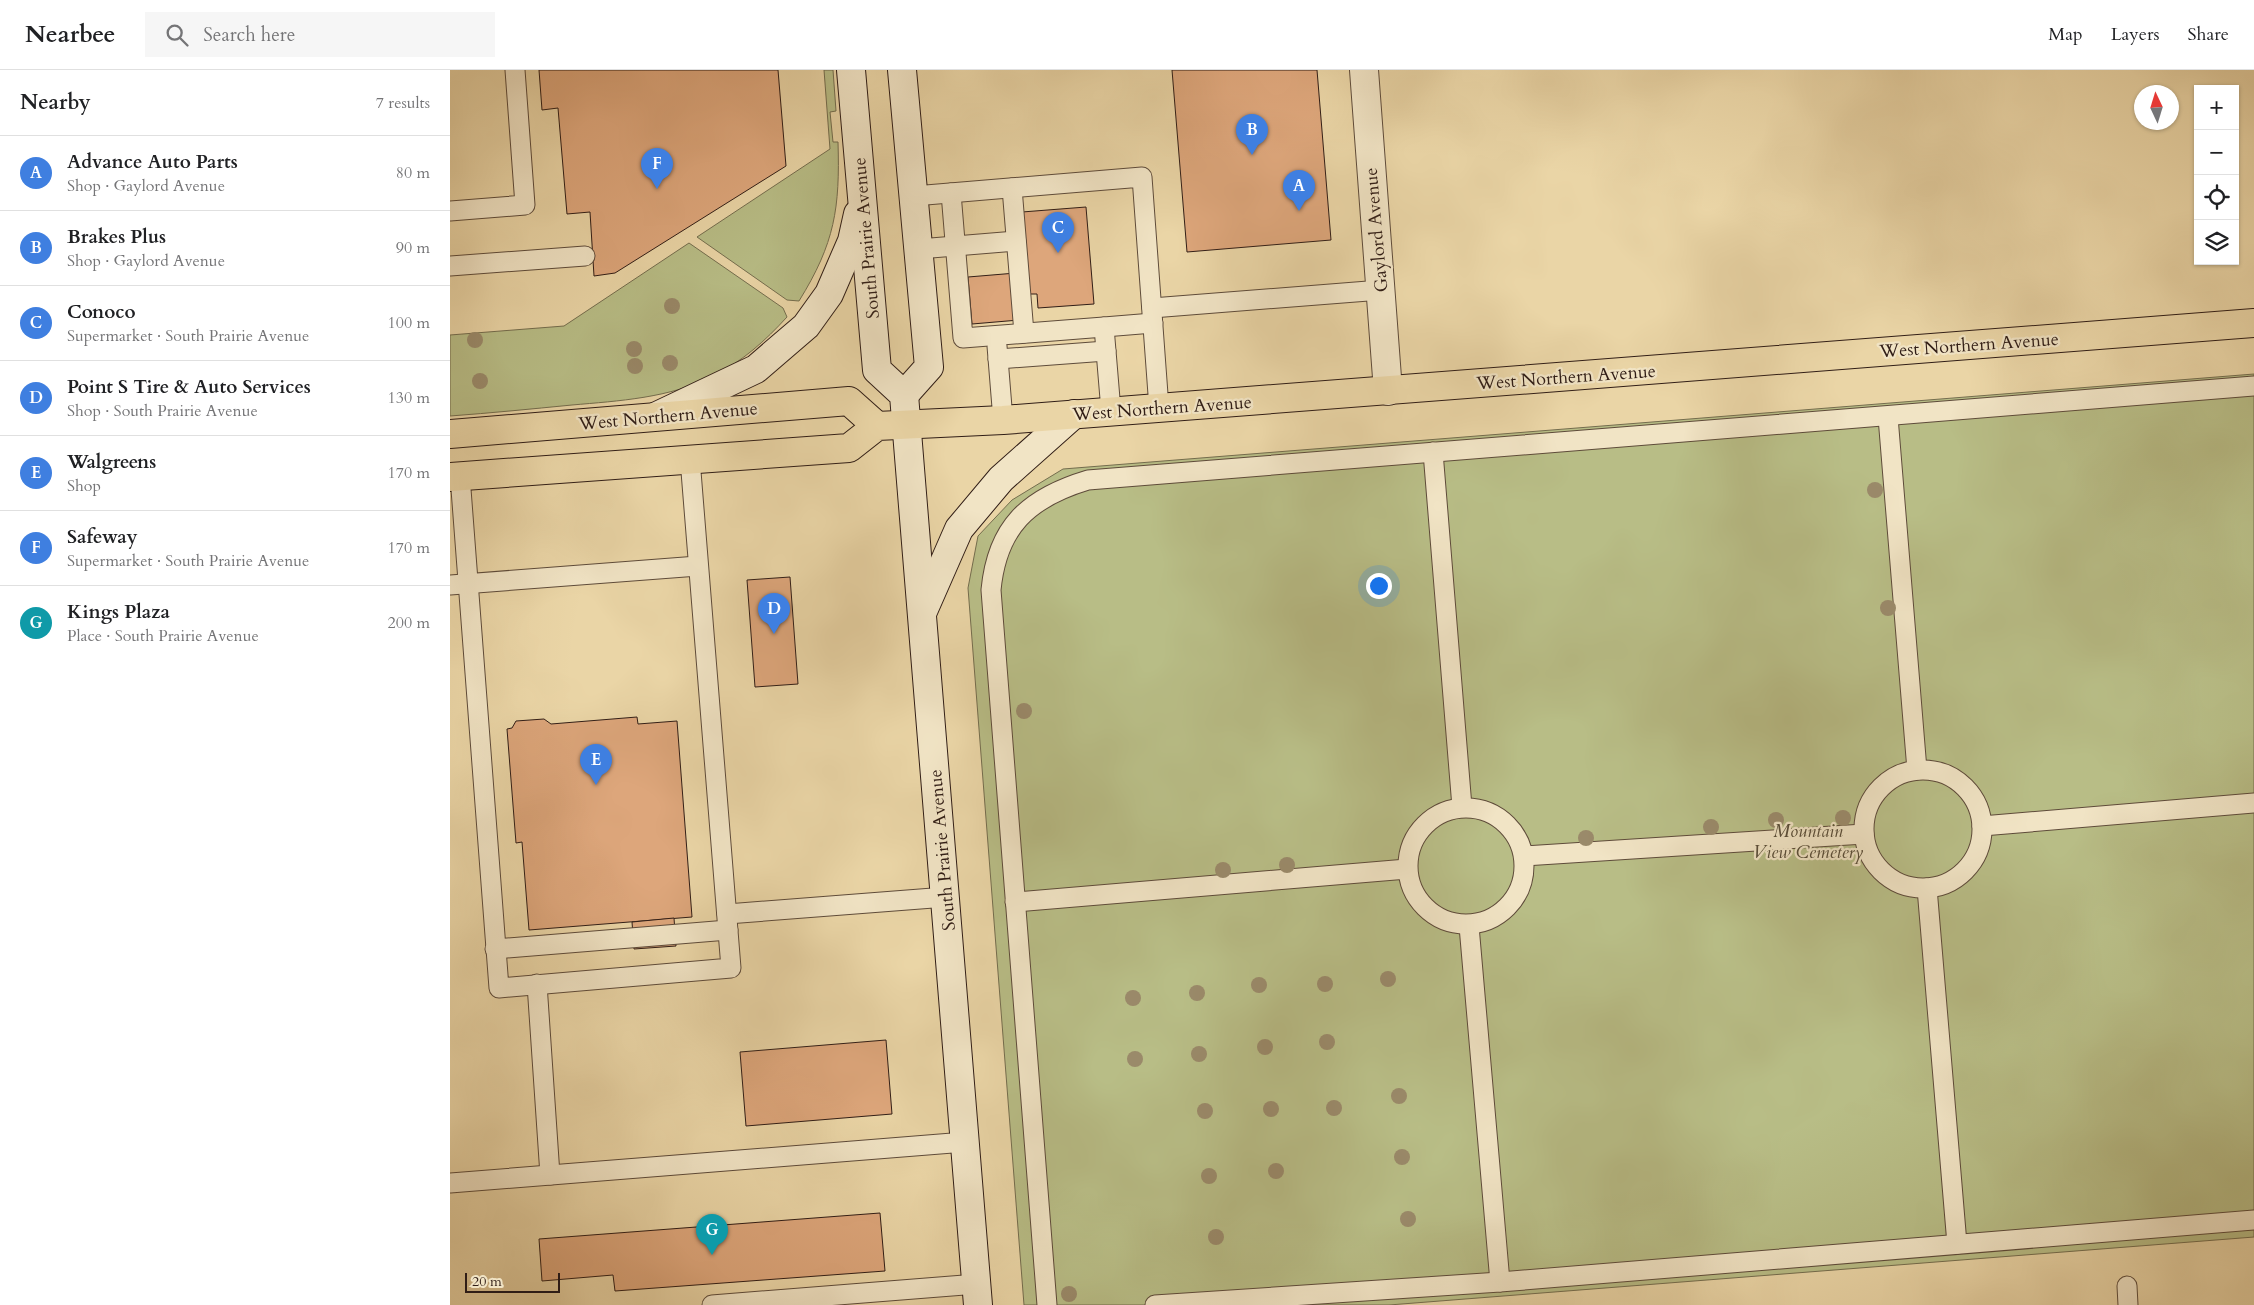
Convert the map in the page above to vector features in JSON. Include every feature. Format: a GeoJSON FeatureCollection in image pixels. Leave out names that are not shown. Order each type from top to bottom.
{"type":"FeatureCollection","features":[{"type":"Feature","properties":{"kind":"main road","name":"South Prairie Avenue"},"geometry":{"type":"LineString","coordinates":[[851,70],[878,370],[904,395],[978,1294]]}},
{"type":"Feature","properties":{"kind":"main road"},"geometry":{"type":"LineString","coordinates":[[902,70],[929,367],[904,395]]}},
{"type":"Feature","properties":{"kind":"main road","name":"Gaylord Avenue"},"geometry":{"type":"LineString","coordinates":[[1364,70],[1388,391]]}},
{"type":"Feature","properties":{"kind":"main road"},"geometry":{"type":"LineString","coordinates":[[656,416],[756,369],[806,326],[829,294],[852,241],[863,194]]}},
{"type":"Feature","properties":{"kind":"main road","name":"West Northern Avenue"},"geometry":{"type":"LineString","coordinates":[[450,434],[848,401],[877,426],[1003,420],[2254,323]]}},
{"type":"Feature","properties":{"kind":"main road"},"geometry":{"type":"LineString","coordinates":[[922,614],[959,529],[1001,479],[1074,414]]}},
{"type":"Feature","properties":{"kind":"main road"},"geometry":{"type":"LineString","coordinates":[[455,477],[849,448],[877,426]]}},
{"type":"Feature","properties":{"kind":"lane"},"geometry":{"type":"LineString","coordinates":[[450,211],[525,205],[515,70]]}},
{"type":"Feature","properties":{"kind":"lane"},"geometry":{"type":"LineString","coordinates":[[914,196],[1142,177],[1160,408]]}},
{"type":"Feature","properties":{"kind":"lane"},"geometry":{"type":"LineString","coordinates":[[1012,188],[1024,333]]}},
{"type":"Feature","properties":{"kind":"lane"},"geometry":{"type":"LineString","coordinates":[[952,193],[963,338],[1104,327],[1152,316],[1381,290]]}},
{"type":"Feature","properties":{"kind":"lane"},"geometry":{"type":"LineString","coordinates":[[919,249],[1016,241]]}},
{"type":"Feature","properties":{"kind":"lane"},"geometry":{"type":"LineString","coordinates":[[450,266],[585,256]]}},
{"type":"Feature","properties":{"kind":"lane"},"geometry":{"type":"LineString","coordinates":[[1104,327],[1112,411]]}},
{"type":"Feature","properties":{"kind":"lane"},"geometry":{"type":"LineString","coordinates":[[997,335],[1003,420]]}},
{"type":"Feature","properties":{"kind":"lane"},"geometry":{"type":"LineString","coordinates":[[998,359],[1106,351]]}},
{"type":"Feature","properties":{"kind":"lane"},"geometry":{"type":"LineString","coordinates":[[1047,1305],[991,590],[993,571],[1006,535],[1021,516],[1040,499],[1061,488],[1088,480],[2254,386]]}},
{"type":"Feature","properties":{"kind":"lane"},"geometry":{"type":"LineString","coordinates":[[1888,416],[1917,770]]}},
{"type":"Feature","properties":{"kind":"lane"},"geometry":{"type":"LineString","coordinates":[[1433,452],[1462,808]]}},
{"type":"Feature","properties":{"kind":"lane"},"geometry":{"type":"LineString","coordinates":[[455,477],[458,585],[499,988],[731,968],[690,459]]}},
{"type":"Feature","properties":{"kind":"lane"},"geometry":{"type":"LineString","coordinates":[[458,585],[698,566]]}},
{"type":"Feature","properties":{"kind":"lane"},"geometry":{"type":"LineString","coordinates":[[1917,770],[1942,773],[1960,783],[1972,797],[1982,826],[1978,849],[1970,863],[1959,875],[1944,884],[1927,888],[1910,887],[1887,876],[1875,865],[1867,850],[1864,834],[1866,812],[1873,796],[1890,780],[1917,770]]}},
{"type":"Feature","properties":{"kind":"lane"},"geometry":{"type":"LineString","coordinates":[[1982,826],[2254,803]]}},
{"type":"Feature","properties":{"kind":"lane"},"geometry":{"type":"LineString","coordinates":[[1462,808],[1489,812],[1502,820],[1516,835],[1524,856],[1525,872],[1519,891],[1509,906],[1483,923],[1469,926],[1439,918],[1423,905],[1410,883],[1407,869],[1412,844],[1422,828],[1439,814],[1462,808]]}},
{"type":"Feature","properties":{"kind":"lane"},"geometry":{"type":"LineString","coordinates":[[1524,856],[1864,834]]}},
{"type":"Feature","properties":{"kind":"lane"},"geometry":{"type":"LineString","coordinates":[[1015,902],[1407,869]]}},
{"type":"Feature","properties":{"kind":"lane"},"geometry":{"type":"LineString","coordinates":[[1927,888],[1958,1244]]}},
{"type":"Feature","properties":{"kind":"lane"},"geometry":{"type":"LineString","coordinates":[[496,949],[946,897]]}},
{"type":"Feature","properties":{"kind":"lane"},"geometry":{"type":"LineString","coordinates":[[1469,926],[1500,1282]]}},
{"type":"Feature","properties":{"kind":"lane"},"geometry":{"type":"LineString","coordinates":[[537,984],[550,1175]]}},
{"type":"Feature","properties":{"kind":"lane"},"geometry":{"type":"LineString","coordinates":[[450,1183],[965,1142]]}},
{"type":"Feature","properties":{"kind":"lane"},"geometry":{"type":"LineString","coordinates":[[1155,1305],[1500,1282],[2254,1220]]}},
{"type":"Feature","properties":{"kind":"lane"},"geometry":{"type":"LineString","coordinates":[[2127,1286],[2128,1305]]}},
{"type":"Feature","properties":{"kind":"lane"},"geometry":{"type":"LineString","coordinates":[[712,1305],[978,1294]]}},
{"type":"Feature","properties":{"kind":"green space"},"geometry":{"type":"Polygon","coordinates":[[[824,70],[833,70],[836,111],[830,112],[833,142],[838,142],[838,187],[833,225],[821,261],[799,301],[787,300],[697,237],[830,149],[824,70]]]}},
{"type":"Feature","properties":{"kind":"green space"},"geometry":{"type":"Polygon","coordinates":[[[689,243],[783,308],[787,317],[744,357],[713,376],[662,394],[608,402],[450,416],[450,335],[564,326],[689,243]]]}},
{"type":"Feature","properties":{"kind":"green space","name":"Mountain View Cemetery"},"geometry":{"type":"Polygon","coordinates":[[[2254,374],[2254,1237],[1389,1305],[1024,1305],[968,588],[978,536],[1012,500],[1063,469],[2254,374]]]}},
{"type":"Feature","properties":{"kind":"building"},"geometry":{"type":"Polygon","coordinates":[[[539,70],[778,70],[786,166],[615,273],[594,276],[590,212],[567,214],[558,108],[542,110],[539,70]]]}},
{"type":"Feature","properties":{"kind":"building"},"geometry":{"type":"Polygon","coordinates":[[[1172,70],[1317,70],[1331,240],[1187,252],[1172,70]]]}},
{"type":"Feature","properties":{"kind":"building"},"geometry":{"type":"Polygon","coordinates":[[[1086,207],[1094,304],[1038,308],[1037,294],[1029,294],[1022,212],[1086,207]]]}},
{"type":"Feature","properties":{"kind":"building"},"geometry":{"type":"Polygon","coordinates":[[[1016,273],[1019,320],[972,324],[968,277],[1016,273]]]}},
{"type":"Feature","properties":{"kind":"building"},"geometry":{"type":"Polygon","coordinates":[[[790,577],[798,684],[755,687],[747,580],[790,577]]]}},
{"type":"Feature","properties":{"kind":"building"},"geometry":{"type":"Polygon","coordinates":[[[637,717],[638,724],[677,721],[692,917],[529,930],[522,842],[516,843],[507,729],[512,728],[516,721],[544,719],[551,724],[637,717]]]}},
{"type":"Feature","properties":{"kind":"building"},"geometry":{"type":"Polygon","coordinates":[[[674,918],[676,946],[634,949],[632,922],[674,918]]]}},
{"type":"Feature","properties":{"kind":"building"},"geometry":{"type":"Polygon","coordinates":[[[886,1040],[892,1114],[746,1126],[740,1052],[886,1040]]]}},
{"type":"Feature","properties":{"kind":"building"},"geometry":{"type":"Polygon","coordinates":[[[880,1213],[885,1271],[615,1291],[613,1275],[542,1281],[539,1239],[880,1213]]]}},
{"type":"Feature","properties":{"kind":"place","name":"Brakes Plus"},"geometry":{"type":"Point","coordinates":[1252,155]}},
{"type":"Feature","properties":{"kind":"place","name":"Safeway"},"geometry":{"type":"Point","coordinates":[657,189]}},
{"type":"Feature","properties":{"kind":"place","name":"Advance Auto Parts"},"geometry":{"type":"Point","coordinates":[1299,211]}},
{"type":"Feature","properties":{"kind":"place","name":"Conoco"},"geometry":{"type":"Point","coordinates":[1058,253]}},
{"type":"Feature","properties":{"kind":"place","name":"Point S Tire & Auto Services"},"geometry":{"type":"Point","coordinates":[774,634]}},
{"type":"Feature","properties":{"kind":"place","name":"Walgreens"},"geometry":{"type":"Point","coordinates":[596,785]}},
{"type":"Feature","properties":{"kind":"place","name":"Kings Plaza"},"geometry":{"type":"Point","coordinates":[712,1255]}}]}
